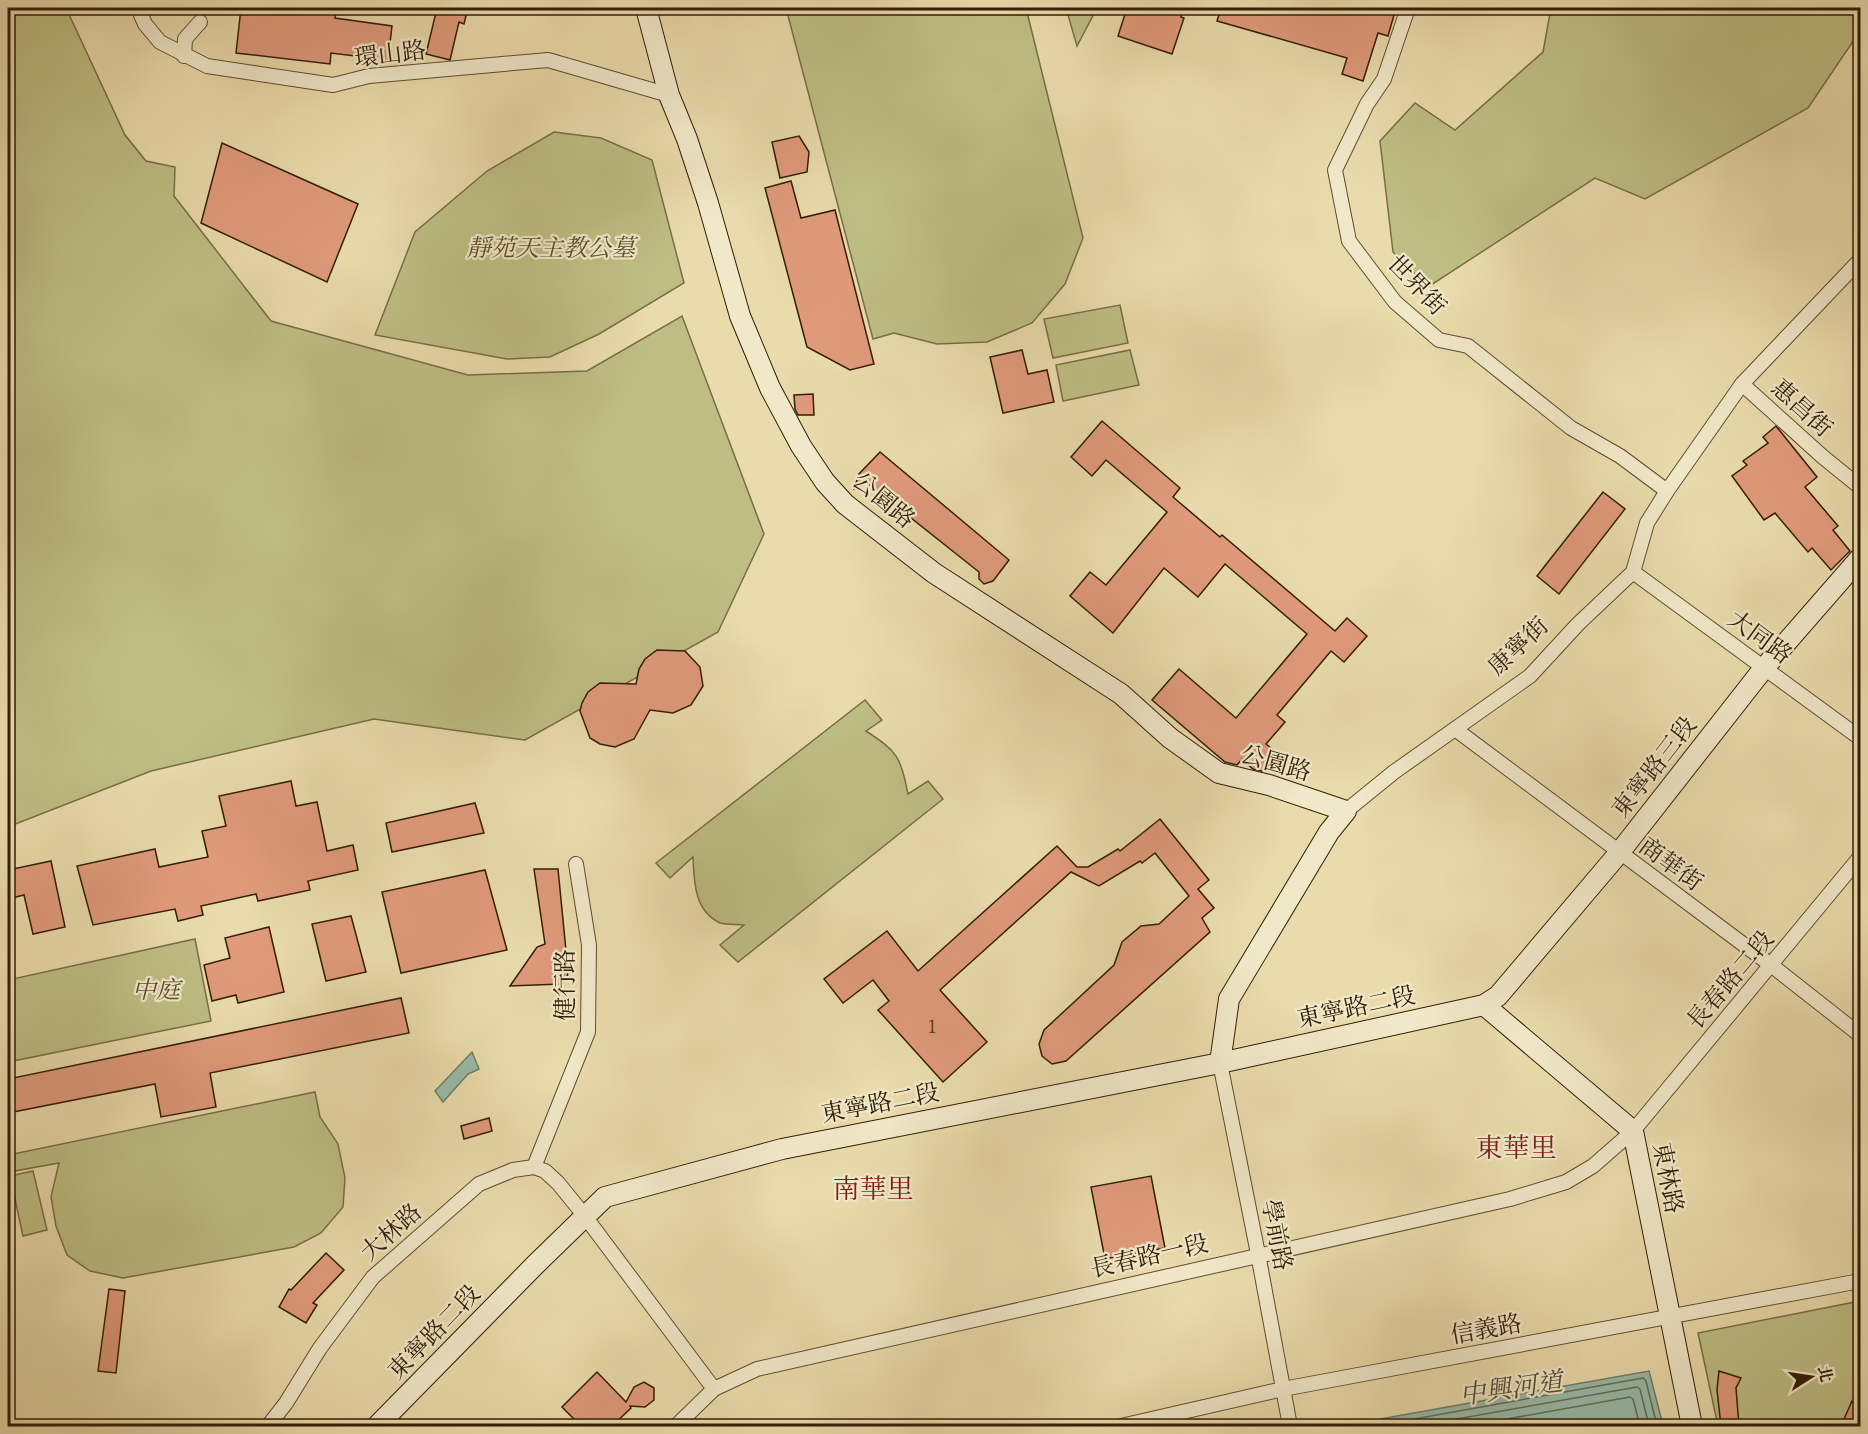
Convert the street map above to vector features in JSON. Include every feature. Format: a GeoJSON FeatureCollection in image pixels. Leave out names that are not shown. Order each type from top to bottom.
{"type":"FeatureCollection","features":[{"type":"Feature","properties":{"kind":"street","name":"環山路"},"geometry":{"type":"LineString","coordinates":[[138,8],[145,24],[160,42],[207,66],[333,85],[369,76],[548,60],[669,95]]}},
{"type":"Feature","properties":{"kind":"street","name":"公園路"},"geometry":{"type":"LineString","coordinates":[[646,8],[669,95],[687,139],[708,203],[740,316],[770,388],[801,446],[825,482],[845,504],[934,573],[1121,694],[1170,738],[1219,773],[1269,785],[1346,811]]}},
{"type":"Feature","properties":{"kind":"street","name":"世界街"},"geometry":{"type":"LineString","coordinates":[[1408,8],[1384,79],[1367,104],[1335,170],[1349,241],[1395,302],[1439,339],[1468,346],[1571,428],[1620,456],[1667,491]]}},
{"type":"Feature","properties":{"kind":"street"},"geometry":{"type":"LineString","coordinates":[[184,56],[185,39],[200,22]]}},
{"type":"Feature","properties":{"kind":"street"},"geometry":{"type":"LineString","coordinates":[[1633,572],[1647,523],[1742,384],[1860,260]]}},
{"type":"Feature","properties":{"kind":"street","name":"惠昌街"},"geometry":{"type":"LineString","coordinates":[[1742,384],[1860,487]]}},
{"type":"Feature","properties":{"kind":"street","name":"東寧路三段"},"geometry":{"type":"LineString","coordinates":[[1484,1005],[1498,996],[1619,853],[1764,668],[1860,558]]}},
{"type":"Feature","properties":{"kind":"street","name":"康寧街"},"geometry":{"type":"LineString","coordinates":[[1220,1063],[1229,999],[1329,832],[1346,811],[1394,771],[1530,676],[1578,624],[1633,572]]}},
{"type":"Feature","properties":{"kind":"street","name":"大同路"},"geometry":{"type":"LineString","coordinates":[[1633,572],[1860,738]]}},
{"type":"Feature","properties":{"kind":"street","name":"商華街"},"geometry":{"type":"LineString","coordinates":[[1455,729],[1771,965],[1860,1035]]}},
{"type":"Feature","properties":{"kind":"street","name":"長春路二段"},"geometry":{"type":"LineString","coordinates":[[1633,1131],[1860,857]]}},
{"type":"Feature","properties":{"kind":"street","name":"健行路"},"geometry":{"type":"LineString","coordinates":[[534,1167],[588,1032],[589,945],[576,864]]}},
{"type":"Feature","properties":{"kind":"street","name":"東寧路二段"},"geometry":{"type":"LineString","coordinates":[[377,1426],[584,1215],[605,1197],[782,1149],[1220,1063],[1484,1005]]}},
{"type":"Feature","properties":{"kind":"street","name":"東林路"},"geometry":{"type":"LineString","coordinates":[[1484,1005],[1633,1131],[1691,1421]]}},
{"type":"Feature","properties":{"kind":"street","name":"學前路"},"geometry":{"type":"LineString","coordinates":[[1220,1063],[1289,1421]]}},
{"type":"Feature","properties":{"kind":"street","name":"長春路一段"},"geometry":{"type":"LineString","coordinates":[[676,1426],[714,1389],[757,1369],[1258,1254],[1510,1199],[1566,1182],[1593,1166],[1633,1131]]}},
{"type":"Feature","properties":{"kind":"street"},"geometry":{"type":"LineString","coordinates":[[534,1167],[544,1171],[558,1183],[584,1215],[714,1389]]}},
{"type":"Feature","properties":{"kind":"street","name":"大林路"},"geometry":{"type":"LineString","coordinates":[[268,1426],[286,1403],[320,1348],[373,1277],[479,1184],[513,1170],[534,1167]]}},
{"type":"Feature","properties":{"kind":"street","name":"信義路"},"geometry":{"type":"LineString","coordinates":[[1121,1426],[1283,1389],[1860,1281]]}},
{"type":"Feature","properties":{"kind":"green space"},"geometry":{"type":"Polygon","coordinates":[[[8,8],[66,8],[125,135],[146,161],[175,167],[174,196],[271,321],[468,375],[587,371],[682,316],[764,534],[718,632],[525,740],[374,719],[151,771],[8,827],[8,8]]]}},
{"type":"Feature","properties":{"kind":"green space"},"geometry":{"type":"Polygon","coordinates":[[[786,8],[1026,8],[1083,238],[1065,284],[1032,323],[987,342],[937,344],[894,333],[873,339],[786,8]]]}},
{"type":"Feature","properties":{"kind":"green space"},"geometry":{"type":"Polygon","coordinates":[[[1066,8],[1097,8],[1077,46],[1066,8]]]}},
{"type":"Feature","properties":{"kind":"green space"},"geometry":{"type":"Polygon","coordinates":[[[1551,8],[1860,8],[1860,31],[1808,108],[1645,199],[1595,178],[1428,287],[1393,252],[1380,141],[1415,103],[1455,130],[1543,52],[1551,8]]]}},
{"type":"Feature","properties":{"kind":"green space","name":"靜苑天主教公墓"},"geometry":{"type":"Polygon","coordinates":[[[554,132],[601,138],[652,160],[684,283],[599,334],[550,357],[507,359],[375,335],[415,232],[487,171],[554,132]]]}},
{"type":"Feature","properties":{"kind":"green space"},"geometry":{"type":"Polygon","coordinates":[[[1120,305],[1128,343],[1053,358],[1044,319],[1120,305]]]}},
{"type":"Feature","properties":{"kind":"green space"},"geometry":{"type":"Polygon","coordinates":[[[1130,350],[1139,385],[1063,401],[1056,365],[1130,350]]]}},
{"type":"Feature","properties":{"kind":"green space"},"geometry":{"type":"Polygon","coordinates":[[[865,700],[882,720],[866,731],[885,744],[896,756],[903,771],[908,794],[928,781],[943,799],[738,962],[720,945],[744,925],[720,923],[705,911],[697,894],[693,857],[670,878],[656,863],[865,700]]]}},
{"type":"Feature","properties":{"kind":"green space","name":"中庭"},"geometry":{"type":"Polygon","coordinates":[[[195,939],[211,1021],[8,1062],[8,980],[195,939]]]}},
{"type":"Feature","properties":{"kind":"green space"},"geometry":{"type":"Polygon","coordinates":[[[315,1092],[320,1117],[338,1144],[345,1178],[343,1207],[321,1233],[294,1247],[123,1278],[90,1271],[67,1255],[56,1226],[51,1197],[59,1163],[9,1172],[8,1155],[315,1092]]]}},
{"type":"Feature","properties":{"kind":"green space"},"geometry":{"type":"Polygon","coordinates":[[[33,1171],[47,1230],[23,1236],[10,1176],[33,1171]]]}},
{"type":"Feature","properties":{"kind":"green space"},"geometry":{"type":"Polygon","coordinates":[[[1860,1301],[1860,1426],[1718,1426],[1698,1333],[1860,1301]]]}},
{"type":"Feature","properties":{"kind":"water"},"geometry":{"type":"Polygon","coordinates":[[[472,1052],[479,1069],[468,1074],[443,1102],[435,1091],[472,1052]]]}},
{"type":"Feature","properties":{"kind":"water"},"geometry":{"type":"Polygon","coordinates":[[[1649,1371],[1663,1425],[1341,1426],[1649,1371]]]}},
{"type":"Feature","properties":{"kind":"building"},"geometry":{"type":"Polygon","coordinates":[[[241,8],[309,8],[336,11],[335,18],[392,26],[388,60],[331,53],[330,64],[236,53],[241,8]]]}},
{"type":"Feature","properties":{"kind":"building"},"geometry":{"type":"Polygon","coordinates":[[[437,8],[468,8],[464,24],[459,22],[450,60],[426,54],[437,8]]]}},
{"type":"Feature","properties":{"kind":"building"},"geometry":{"type":"Polygon","coordinates":[[[1127,8],[1184,8],[1181,17],[1184,18],[1172,54],[1118,36],[1127,8]]]}},
{"type":"Feature","properties":{"kind":"building"},"geometry":{"type":"Polygon","coordinates":[[[1221,8],[1396,8],[1388,36],[1378,33],[1363,81],[1342,74],[1347,58],[1217,21],[1221,8]]]}},
{"type":"Feature","properties":{"kind":"building"},"geometry":{"type":"Polygon","coordinates":[[[799,136],[809,152],[807,172],[780,178],[772,142],[799,136]]]}},
{"type":"Feature","properties":{"kind":"building"},"geometry":{"type":"Polygon","coordinates":[[[222,143],[358,204],[327,282],[201,223],[222,143]]]}},
{"type":"Feature","properties":{"kind":"building"},"geometry":{"type":"Polygon","coordinates":[[[791,181],[801,218],[835,210],[874,364],[850,370],[807,347],[765,188],[791,181]]]}},
{"type":"Feature","properties":{"kind":"building"},"geometry":{"type":"Polygon","coordinates":[[[1022,350],[1028,374],[1047,370],[1054,402],[1003,413],[990,357],[1022,350]]]}},
{"type":"Feature","properties":{"kind":"building"},"geometry":{"type":"Polygon","coordinates":[[[813,394],[814,415],[798,415],[794,395],[813,394]]]}},
{"type":"Feature","properties":{"kind":"building"},"geometry":{"type":"Polygon","coordinates":[[[1102,421],[1180,488],[1173,497],[1220,537],[1222,535],[1335,631],[1347,618],[1367,636],[1344,662],[1331,651],[1277,715],[1285,722],[1266,744],[1279,755],[1265,772],[1253,769],[1242,759],[1237,765],[1225,762],[1152,700],[1179,669],[1236,718],[1307,634],[1225,564],[1198,597],[1164,568],[1113,633],[1070,596],[1090,572],[1106,585],[1167,512],[1106,460],[1092,476],[1071,457],[1102,421]]]}},
{"type":"Feature","properties":{"kind":"building"},"geometry":{"type":"Polygon","coordinates":[[[1776,426],[1817,477],[1805,487],[1838,526],[1833,530],[1850,551],[1831,570],[1812,548],[1808,552],[1775,513],[1764,520],[1732,476],[1747,465],[1743,461],[1768,443],[1763,437],[1776,426]]]}},
{"type":"Feature","properties":{"kind":"building"},"geometry":{"type":"Polygon","coordinates":[[[880,452],[1009,560],[993,581],[984,584],[979,579],[979,572],[867,483],[854,489],[859,474],[880,452]]]}},
{"type":"Feature","properties":{"kind":"building"},"geometry":{"type":"Polygon","coordinates":[[[1603,492],[1625,509],[1559,594],[1537,576],[1603,492]]]}},
{"type":"Feature","properties":{"kind":"building"},"geometry":{"type":"Polygon","coordinates":[[[657,650],[685,651],[700,667],[703,686],[691,705],[673,713],[650,710],[634,739],[615,747],[600,744],[590,738],[580,711],[588,692],[600,683],[636,684],[639,669],[645,659],[657,650]]]}},
{"type":"Feature","properties":{"kind":"building"},"geometry":{"type":"Polygon","coordinates":[[[291,781],[296,806],[317,802],[327,851],[353,845],[358,870],[308,881],[310,890],[258,901],[256,894],[201,906],[203,915],[178,921],[175,909],[93,925],[77,866],[155,849],[159,867],[208,857],[202,831],[226,826],[219,796],[291,781]]]}},
{"type":"Feature","properties":{"kind":"building"},"geometry":{"type":"Polygon","coordinates":[[[475,803],[484,833],[392,852],[386,823],[475,803]]]}},
{"type":"Feature","properties":{"kind":"building"},"geometry":{"type":"Polygon","coordinates":[[[1160,819],[1209,880],[1198,889],[1214,908],[1202,918],[1210,932],[1066,1061],[1052,1064],[1042,1056],[1039,1044],[1044,1030],[1114,965],[1122,942],[1141,926],[1159,924],[1189,896],[1155,853],[1142,863],[1140,861],[1099,886],[1071,872],[940,990],[987,1042],[943,1082],[878,1010],[889,1001],[873,980],[843,1003],[824,979],[887,931],[918,971],[1057,846],[1077,867],[1088,867],[1118,849],[1120,851],[1160,819]]]}},
{"type":"Feature","properties":{"kind":"building"},"geometry":{"type":"Polygon","coordinates":[[[51,861],[65,927],[33,934],[24,895],[8,899],[8,870],[51,861]]]}},
{"type":"Feature","properties":{"kind":"building"},"geometry":{"type":"Polygon","coordinates":[[[534,869],[558,869],[567,979],[561,984],[510,986],[537,947],[545,944],[534,869]]]}},
{"type":"Feature","properties":{"kind":"building"},"geometry":{"type":"Polygon","coordinates":[[[485,870],[507,950],[401,973],[382,892],[485,870]]]}},
{"type":"Feature","properties":{"kind":"building"},"geometry":{"type":"Polygon","coordinates":[[[351,916],[366,972],[326,981],[312,924],[351,916]]]}},
{"type":"Feature","properties":{"kind":"building"},"geometry":{"type":"Polygon","coordinates":[[[269,927],[284,992],[238,1003],[236,995],[212,1001],[204,965],[230,958],[225,938],[269,927]]]}},
{"type":"Feature","properties":{"kind":"building"},"geometry":{"type":"Polygon","coordinates":[[[401,998],[409,1033],[210,1073],[216,1107],[161,1117],[155,1084],[8,1113],[8,1079],[401,998]]]}},
{"type":"Feature","properties":{"kind":"building"},"geometry":{"type":"Polygon","coordinates":[[[489,1118],[492,1131],[464,1139],[461,1126],[489,1118]]]}},
{"type":"Feature","properties":{"kind":"building"},"geometry":{"type":"Polygon","coordinates":[[[1151,1176],[1165,1248],[1105,1259],[1091,1187],[1151,1176]]]}},
{"type":"Feature","properties":{"kind":"building"},"geometry":{"type":"Polygon","coordinates":[[[326,1253],[344,1270],[313,1303],[317,1305],[306,1323],[279,1307],[289,1289],[291,1290],[326,1253]]]}},
{"type":"Feature","properties":{"kind":"building"},"geometry":{"type":"Polygon","coordinates":[[[109,1289],[125,1291],[116,1373],[98,1371],[109,1289]]]}},
{"type":"Feature","properties":{"kind":"building"},"geometry":{"type":"Polygon","coordinates":[[[1719,1371],[1741,1378],[1736,1388],[1739,1426],[1721,1426],[1717,1390],[1719,1371]]]}},
{"type":"Feature","properties":{"kind":"building"},"geometry":{"type":"Polygon","coordinates":[[[597,1372],[626,1402],[634,1387],[644,1382],[654,1388],[654,1400],[645,1407],[630,1406],[631,1408],[612,1426],[581,1426],[562,1407],[597,1372]]]}},
{"type":"Feature","properties":{"kind":"building"},"geometry":{"type":"Polygon","coordinates":[[[1852,1401],[1860,1416],[1860,1426],[1841,1426],[1852,1401]]]}},
{"type":"Feature","properties":{"kind":"district","name":"東華里"},"geometry":{"type":"Point","coordinates":[1516,1148]}},
{"type":"Feature","properties":{"kind":"district","name":"南華里"},"geometry":{"type":"Point","coordinates":[873,1189]}},
{"type":"Feature","properties":{"kind":"water label","name":"中興河道"},"geometry":{"type":"Point","coordinates":[1511,1388]}}]}
